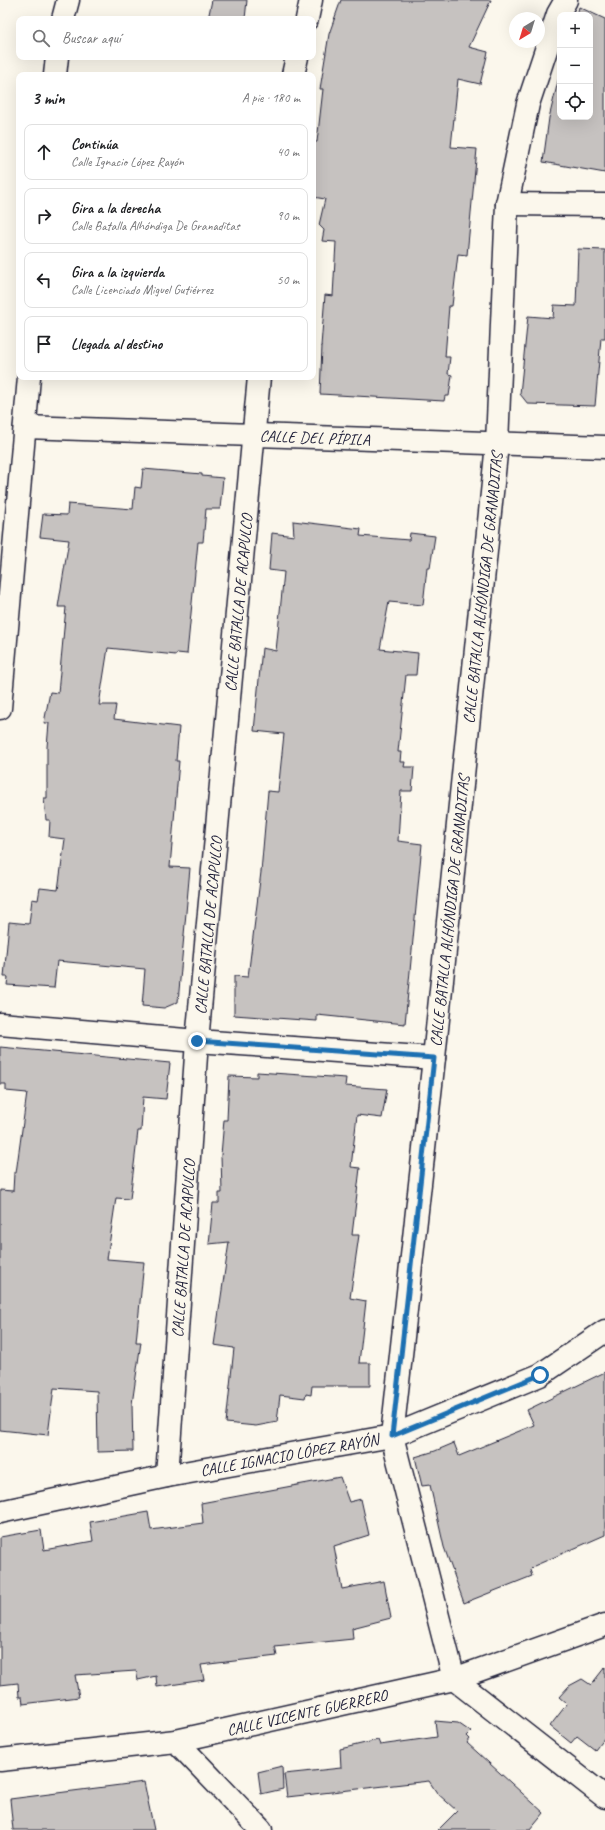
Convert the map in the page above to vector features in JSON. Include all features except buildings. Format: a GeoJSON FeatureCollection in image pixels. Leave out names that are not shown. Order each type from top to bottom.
{"type":"FeatureCollection","features":[{"type":"Feature","properties":{"kind":"street"},"geometry":{"type":"LineString","coordinates":[[64,16],[68,0]]}},
{"type":"Feature","properties":{"kind":"street"},"geometry":{"type":"LineString","coordinates":[[308,16],[311,0]]}},
{"type":"Feature","properties":{"kind":"street","name":"CALLE BATALLA ALHÓNDIGA DE GRANADITAS"},"geometry":{"type":"LineString","coordinates":[[454,1679],[392,1436],[434,1058],[497,444],[507,204],[528,104],[558,14],[566,0]]}},
{"type":"Feature","properties":{"kind":"street"},"geometry":{"type":"LineString","coordinates":[[55,72],[57,60]]}},
{"type":"Feature","properties":{"kind":"street"},"geometry":{"type":"LineString","coordinates":[[294,72],[296,60]]}},
{"type":"Feature","properties":{"kind":"street"},"geometry":{"type":"LineString","coordinates":[[507,204],[605,205]]}},
{"type":"Feature","properties":{"kind":"street"},"geometry":{"type":"LineString","coordinates":[[0,708],[29,380]]}},
{"type":"Feature","properties":{"kind":"street","name":"CALLE BATALLA DE ACAPULCO"},"geometry":{"type":"LineString","coordinates":[[167,1476],[197,1041],[255,435],[259,380]]}},
{"type":"Feature","properties":{"kind":"street","name":"CALLE DEL PÍPILA"},"geometry":{"type":"LineString","coordinates":[[24,426],[605,447]]}},
{"type":"Feature","properties":{"kind":"street"},"geometry":{"type":"LineString","coordinates":[[0,1024],[197,1041],[434,1058]]}},
{"type":"Feature","properties":{"kind":"street","name":"CALLE IGNACIO LÓPEZ RAYÓN"},"geometry":{"type":"LineString","coordinates":[[0,1512],[167,1476],[392,1436],[540,1375],[605,1331]]}},
{"type":"Feature","properties":{"kind":"street","name":"CALLE VICENTE GUERRERO"},"geometry":{"type":"LineString","coordinates":[[0,1760],[176,1741],[454,1679],[605,1625]]}},
{"type":"Feature","properties":{"kind":"street"},"geometry":{"type":"LineString","coordinates":[[454,1679],[605,1797]]}},
{"type":"Feature","properties":{"kind":"street"},"geometry":{"type":"LineString","coordinates":[[176,1741],[261,1830]]}},
{"type":"Feature","properties":{"kind":"route"},"geometry":{"type":"LineString","coordinates":[[197,1041],[434,1058],[392,1436],[540,1375]]}}]}
